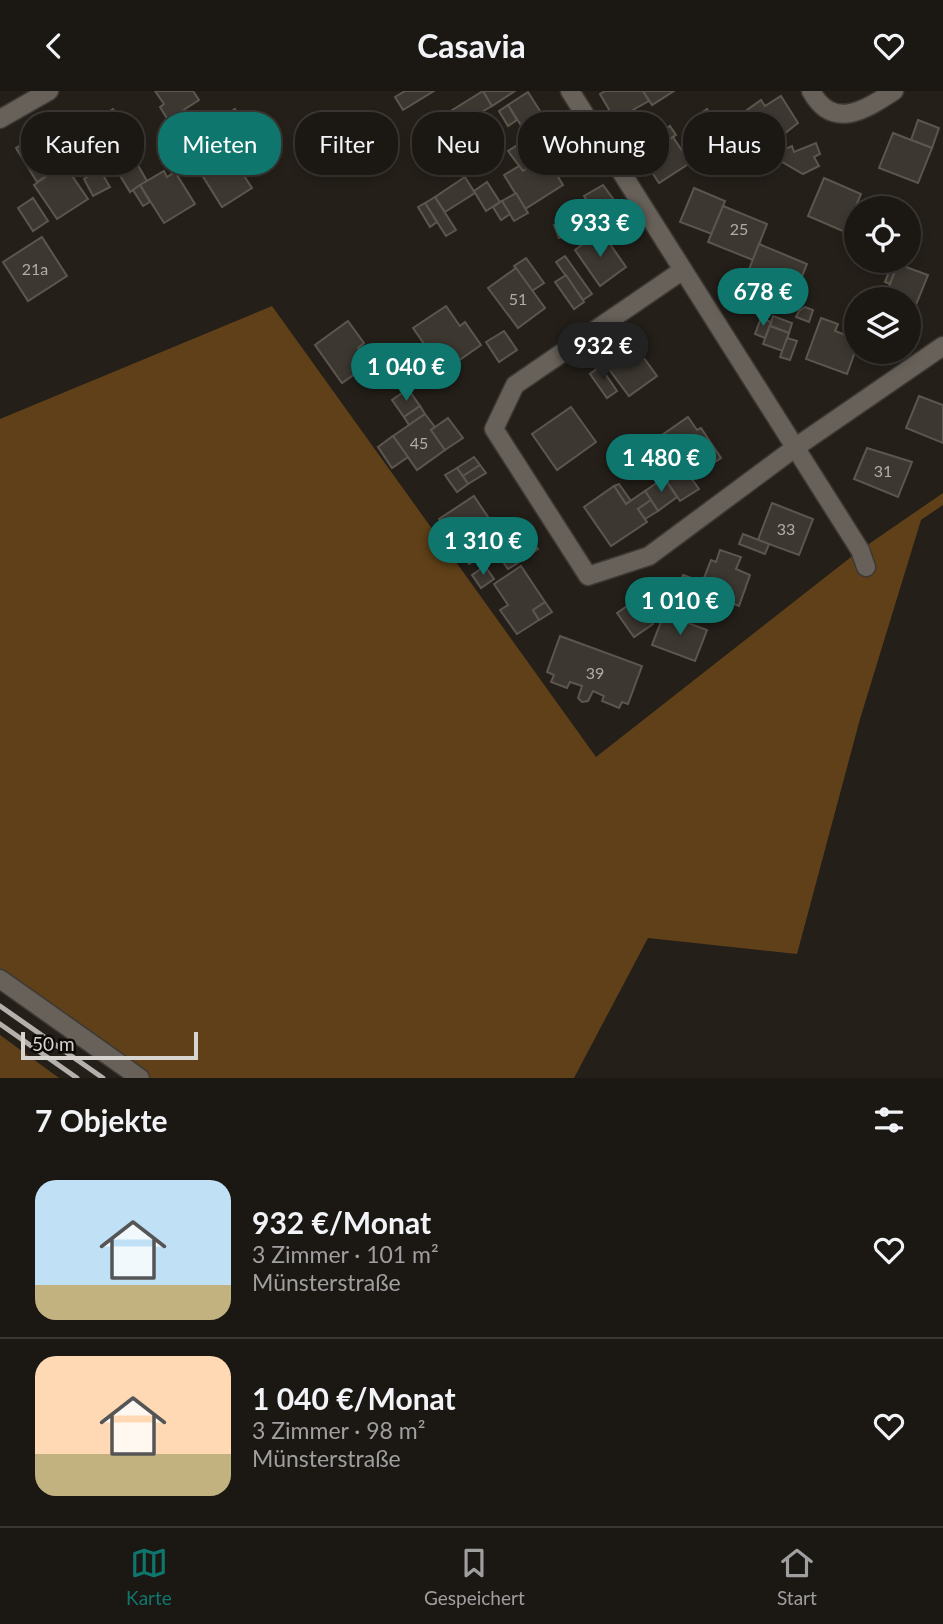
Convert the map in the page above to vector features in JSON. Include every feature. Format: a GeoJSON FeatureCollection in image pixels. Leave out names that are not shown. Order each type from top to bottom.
{"type":"FeatureCollection","features":[{"type":"Feature","properties":{"kind":"street"},"geometry":{"type":"LineString","coordinates":[[0,119],[49,91]]}},
{"type":"Feature","properties":{"kind":"street"},"geometry":{"type":"LineString","coordinates":[[570,91],[796,447],[860,550],[866,567]]}},
{"type":"Feature","properties":{"kind":"street"},"geometry":{"type":"LineString","coordinates":[[811,91],[817,102],[832,113],[844,115],[868,107],[894,91]]}},
{"type":"Feature","properties":{"kind":"street"},"geometry":{"type":"LineString","coordinates":[[683,270],[515,385],[494,429],[589,576],[649,556],[796,447],[943,346]]}},
{"type":"Feature","properties":{"kind":"street"},"geometry":{"type":"LineString","coordinates":[[0,979],[140,1078]]}},
{"type":"Feature","properties":{"kind":"shaded area"},"geometry":{"type":"Polygon","coordinates":[[[272,306],[596,757],[860,550],[943,493],[943,505],[921,520],[860,719],[797,954],[648,938],[574,1078],[130,1078],[0,975],[0,419],[272,306]]]}},
{"type":"Feature","properties":{"kind":"shaded area"},"geometry":{"type":"Polygon","coordinates":[[[0,1035],[59,1078],[0,1078],[0,1035]]]}},
{"type":"Feature","properties":{"kind":"building"},"geometry":{"type":"Polygon","coordinates":[[[155,91],[193,91],[199,100],[180,112],[163,112],[160,107],[164,104],[155,91]]]}},
{"type":"Feature","properties":{"kind":"building"},"geometry":{"type":"Polygon","coordinates":[[[405,91],[434,91],[403,110],[395,97],[405,91]]]}},
{"type":"Feature","properties":{"kind":"building"},"geometry":{"type":"Polygon","coordinates":[[[483,91],[492,106],[482,112],[449,112],[483,91]]]}},
{"type":"Feature","properties":{"kind":"building"},"geometry":{"type":"Polygon","coordinates":[[[483,91],[515,91],[492,106],[483,91]]]}},
{"type":"Feature","properties":{"kind":"building"},"geometry":{"type":"Polygon","coordinates":[[[605,91],[643,91],[649,101],[629,112],[610,112],[600,94],[605,91]]]}},
{"type":"Feature","properties":{"kind":"building"},"geometry":{"type":"Polygon","coordinates":[[[643,91],[674,91],[652,105],[643,91]]]}},
{"type":"Feature","properties":{"kind":"building"},"geometry":{"type":"Polygon","coordinates":[[[528,92],[541,112],[518,112],[518,121],[508,105],[528,92]]]}},
{"type":"Feature","properties":{"kind":"building"},"geometry":{"type":"Polygon","coordinates":[[[781,96],[798,123],[785,133],[785,112],[747,110],[761,100],[765,106],[781,96]]]}},
{"type":"Feature","properties":{"kind":"building"},"geometry":{"type":"Polygon","coordinates":[[[508,105],[517,120],[508,126],[504,112],[499,111],[508,105]]]}},
{"type":"Feature","properties":{"kind":"building"},"geometry":{"type":"Polygon","coordinates":[[[918,120],[939,128],[932,148],[911,140],[918,120]]]}},
{"type":"Feature","properties":{"kind":"building"},"geometry":{"type":"Polygon","coordinates":[[[669,127],[676,135],[669,139],[669,127]]]}},
{"type":"Feature","properties":{"kind":"building"},"geometry":{"type":"Polygon","coordinates":[[[893,133],[932,148],[918,183],[879,168],[893,133]]]}},
{"type":"Feature","properties":{"kind":"building"},"geometry":{"type":"Polygon","coordinates":[[[673,137],[683,152],[683,168],[659,183],[654,175],[669,175],[669,140],[673,137]]]}},
{"type":"Feature","properties":{"kind":"building"},"geometry":{"type":"Polygon","coordinates":[[[816,143],[820,154],[814,157],[819,166],[803,174],[785,164],[785,149],[792,146],[794,152],[816,143]]]}},
{"type":"Feature","properties":{"kind":"building"},"geometry":{"type":"Polygon","coordinates":[[[518,145],[518,164],[508,151],[518,145]]]}},
{"type":"Feature","properties":{"kind":"building"},"geometry":{"type":"Polygon","coordinates":[[[518,167],[518,175],[557,175],[563,185],[525,209],[504,175],[518,167]]]}},
{"type":"Feature","properties":{"kind":"building"},"geometry":{"type":"Polygon","coordinates":[[[158,174],[167,177],[177,175],[195,204],[164,223],[140,185],[158,174]]]}},
{"type":"Feature","properties":{"kind":"building"},"geometry":{"type":"Polygon","coordinates":[[[33,175],[48,175],[37,182],[33,175]]]}},
{"type":"Feature","properties":{"kind":"building"},"geometry":{"type":"Polygon","coordinates":[[[48,175],[72,175],[88,199],[57,219],[34,185],[48,175]]]}},
{"type":"Feature","properties":{"kind":"building"},"geometry":{"type":"Polygon","coordinates":[[[91,175],[103,175],[110,187],[93,196],[84,179],[91,175]]]}},
{"type":"Feature","properties":{"kind":"building"},"geometry":{"type":"Polygon","coordinates":[[[120,175],[144,175],[147,181],[130,192],[120,175]]]}},
{"type":"Feature","properties":{"kind":"building"},"geometry":{"type":"Polygon","coordinates":[[[202,175],[243,175],[252,188],[222,207],[202,175]]]}},
{"type":"Feature","properties":{"kind":"building"},"geometry":{"type":"Polygon","coordinates":[[[465,177],[475,193],[445,212],[435,197],[465,177]]]}},
{"type":"Feature","properties":{"kind":"building"},"geometry":{"type":"Polygon","coordinates":[[[824,178],[861,194],[844,196],[844,232],[808,216],[824,178]]]}},
{"type":"Feature","properties":{"kind":"building"},"geometry":{"type":"Polygon","coordinates":[[[487,182],[500,202],[486,211],[474,191],[487,182]]]}},
{"type":"Feature","properties":{"kind":"building"},"geometry":{"type":"Polygon","coordinates":[[[140,185],[150,202],[143,206],[133,190],[140,185]]]}},
{"type":"Feature","properties":{"kind":"building"},"geometry":{"type":"Polygon","coordinates":[[[603,185],[617,204],[594,212],[584,196],[603,185]]]}},
{"type":"Feature","properties":{"kind":"building"},"geometry":{"type":"Polygon","coordinates":[[[694,188],[725,201],[712,234],[680,222],[694,188]]]}},
{"type":"Feature","properties":{"kind":"building"},"geometry":{"type":"Polygon","coordinates":[[[516,193],[528,213],[514,221],[502,201],[516,193]]]}},
{"type":"Feature","properties":{"kind":"building"},"geometry":{"type":"Polygon","coordinates":[[[435,197],[456,230],[446,236],[425,203],[435,197]]]}},
{"type":"Feature","properties":{"kind":"building"},"geometry":{"type":"Polygon","coordinates":[[[33,198],[48,221],[33,231],[18,208],[33,198]]]}},
{"type":"Feature","properties":{"kind":"building"},"geometry":{"type":"Polygon","coordinates":[[[502,201],[510,214],[501,220],[493,207],[502,201]]]}},
{"type":"Feature","properties":{"kind":"building"},"geometry":{"type":"Polygon","coordinates":[[[425,203],[437,222],[430,227],[418,207],[425,203]]]}},
{"type":"Feature","properties":{"kind":"building"},"geometry":{"type":"Polygon","coordinates":[[[723,206],[767,224],[753,260],[708,242],[723,206]]]}},
{"type":"Feature","properties":{"kind":"building"},"geometry":{"type":"Polygon","coordinates":[[[565,221],[570,234],[559,238],[554,225],[565,221]]]}},
{"type":"Feature","properties":{"kind":"building"},"geometry":{"type":"Polygon","coordinates":[[[601,231],[626,267],[600,286],[575,250],[601,231]]]}},
{"type":"Feature","properties":{"kind":"building"},"geometry":{"type":"Polygon","coordinates":[[[42,237],[67,276],[28,301],[3,262],[42,237]]]}},
{"type":"Feature","properties":{"kind":"building"},"geometry":{"type":"Polygon","coordinates":[[[759,244],[807,264],[792,301],[744,282],[759,244]]]}},
{"type":"Feature","properties":{"kind":"building"},"geometry":{"type":"Polygon","coordinates":[[[565,256],[592,294],[583,300],[556,262],[565,256]]]}},
{"type":"Feature","properties":{"kind":"building"},"geometry":{"type":"Polygon","coordinates":[[[526,258],[544,283],[532,291],[514,266],[526,258]]]}},
{"type":"Feature","properties":{"kind":"building"},"geometry":{"type":"Polygon","coordinates":[[[516,268],[545,308],[518,328],[488,288],[516,268]]]}},
{"type":"Feature","properties":{"kind":"building"},"geometry":{"type":"Polygon","coordinates":[[[921,272],[928,275],[921,292],[921,287],[889,287],[894,273],[921,272]]]}},
{"type":"Feature","properties":{"kind":"building"},"geometry":{"type":"Polygon","coordinates":[[[888,273],[894,273],[890,284],[885,282],[888,273]]]}},
{"type":"Feature","properties":{"kind":"building"},"geometry":{"type":"Polygon","coordinates":[[[566,275],[584,302],[574,309],[555,282],[566,275]]]}},
{"type":"Feature","properties":{"kind":"building"},"geometry":{"type":"Polygon","coordinates":[[[446,306],[460,326],[465,322],[481,345],[448,368],[434,348],[429,351],[413,328],[446,306]]]}},
{"type":"Feature","properties":{"kind":"building"},"geometry":{"type":"Polygon","coordinates":[[[805,307],[813,310],[809,322],[796,317],[805,307]]]}},
{"type":"Feature","properties":{"kind":"building"},"geometry":{"type":"Polygon","coordinates":[[[773,316],[792,323],[789,333],[770,326],[773,316]]]}},
{"type":"Feature","properties":{"kind":"building"},"geometry":{"type":"Polygon","coordinates":[[[761,318],[771,322],[765,338],[755,334],[761,318]]]}},
{"type":"Feature","properties":{"kind":"building"},"geometry":{"type":"Polygon","coordinates":[[[821,318],[838,324],[835,331],[844,334],[844,364],[851,364],[847,374],[806,359],[821,318]]]}},
{"type":"Feature","properties":{"kind":"building"},"geometry":{"type":"Polygon","coordinates":[[[348,321],[364,343],[358,348],[369,364],[342,383],[315,345],[348,321]]]}},
{"type":"Feature","properties":{"kind":"building"},"geometry":{"type":"Polygon","coordinates":[[[770,326],[789,333],[783,351],[763,344],[770,326]]]}},
{"type":"Feature","properties":{"kind":"building"},"geometry":{"type":"Polygon","coordinates":[[[504,331],[517,350],[499,362],[486,342],[504,331]]]}},
{"type":"Feature","properties":{"kind":"building"},"geometry":{"type":"Polygon","coordinates":[[[787,338],[797,341],[790,360],[780,357],[787,338]]]}},
{"type":"Feature","properties":{"kind":"building"},"geometry":{"type":"Polygon","coordinates":[[[633,343],[657,376],[629,396],[605,364],[633,343]]]}},
{"type":"Feature","properties":{"kind":"building"},"geometry":{"type":"Polygon","coordinates":[[[434,348],[448,368],[443,371],[429,351],[434,348]]]}},
{"type":"Feature","properties":{"kind":"building"},"geometry":{"type":"Polygon","coordinates":[[[600,366],[617,391],[607,398],[590,374],[600,366]]]}},
{"type":"Feature","properties":{"kind":"building"},"geometry":{"type":"Polygon","coordinates":[[[408,389],[420,406],[404,417],[392,400],[408,389]]]}},
{"type":"Feature","properties":{"kind":"building"},"geometry":{"type":"Polygon","coordinates":[[[919,396],[943,405],[943,443],[906,428],[919,396]]]}},
{"type":"Feature","properties":{"kind":"building"},"geometry":{"type":"Polygon","coordinates":[[[420,406],[425,414],[409,425],[404,417],[420,406]]]}},
{"type":"Feature","properties":{"kind":"building"},"geometry":{"type":"Polygon","coordinates":[[[571,407],[596,442],[557,470],[532,434],[571,407]]]}},
{"type":"Feature","properties":{"kind":"building"},"geometry":{"type":"Polygon","coordinates":[[[425,414],[435,427],[431,430],[445,450],[417,470],[393,436],[425,414]]]}},
{"type":"Feature","properties":{"kind":"building"},"geometry":{"type":"Polygon","coordinates":[[[688,417],[697,430],[701,428],[721,458],[691,478],[662,435],[688,417]]]}},
{"type":"Feature","properties":{"kind":"building"},"geometry":{"type":"Polygon","coordinates":[[[448,418],[463,438],[445,450],[431,430],[448,418]]]}},
{"type":"Feature","properties":{"kind":"building"},"geometry":{"type":"Polygon","coordinates":[[[393,436],[408,457],[392,468],[378,447],[393,436]]]}},
{"type":"Feature","properties":{"kind":"building"},"geometry":{"type":"Polygon","coordinates":[[[867,448],[912,462],[898,497],[854,479],[867,448]]]}},
{"type":"Feature","properties":{"kind":"building"},"geometry":{"type":"Polygon","coordinates":[[[474,457],[480,465],[463,476],[457,468],[474,457]]]}},
{"type":"Feature","properties":{"kind":"building"},"geometry":{"type":"Polygon","coordinates":[[[480,465],[486,473],[468,484],[463,476],[480,465]]]}},
{"type":"Feature","properties":{"kind":"building"},"geometry":{"type":"Polygon","coordinates":[[[457,468],[468,484],[457,492],[445,475],[457,468]]]}},
{"type":"Feature","properties":{"kind":"building"},"geometry":{"type":"Polygon","coordinates":[[[684,468],[699,489],[680,501],[666,480],[684,468]]]}},
{"type":"Feature","properties":{"kind":"building"},"geometry":{"type":"Polygon","coordinates":[[[664,478],[677,497],[658,511],[645,491],[664,478]]]}},
{"type":"Feature","properties":{"kind":"building"},"geometry":{"type":"Polygon","coordinates":[[[619,484],[631,501],[626,504],[614,486],[619,484]]]}},
{"type":"Feature","properties":{"kind":"building"},"geometry":{"type":"Polygon","coordinates":[[[614,486],[626,504],[645,491],[651,500],[638,509],[647,522],[611,546],[584,507],[614,486]]]}},
{"type":"Feature","properties":{"kind":"building"},"geometry":{"type":"Polygon","coordinates":[[[474,496],[504,541],[469,564],[439,519],[474,496]]]}},
{"type":"Feature","properties":{"kind":"building"},"geometry":{"type":"Polygon","coordinates":[[[651,500],[658,511],[645,519],[638,509],[651,500]]]}},
{"type":"Feature","properties":{"kind":"building"},"geometry":{"type":"Polygon","coordinates":[[[772,503],[813,519],[799,555],[758,540],[772,503]]]}},
{"type":"Feature","properties":{"kind":"building"},"geometry":{"type":"Polygon","coordinates":[[[743,534],[769,544],[765,554],[739,544],[743,534]]]}},
{"type":"Feature","properties":{"kind":"building"},"geometry":{"type":"Polygon","coordinates":[[[529,535],[538,549],[516,564],[507,549],[529,535]]]}},
{"type":"Feature","properties":{"kind":"building"},"geometry":{"type":"Polygon","coordinates":[[[507,549],[516,564],[508,569],[498,555],[507,549]]]}},
{"type":"Feature","properties":{"kind":"building"},"geometry":{"type":"Polygon","coordinates":[[[720,550],[741,557],[736,569],[750,575],[739,606],[699,591],[711,560],[716,562],[720,550]]]}},
{"type":"Feature","properties":{"kind":"building"},"geometry":{"type":"Polygon","coordinates":[[[485,566],[494,579],[481,588],[472,575],[485,566]]]}},
{"type":"Feature","properties":{"kind":"building"},"geometry":{"type":"Polygon","coordinates":[[[521,566],[545,602],[533,610],[539,620],[517,634],[500,610],[508,605],[494,584],[521,566]]]}},
{"type":"Feature","properties":{"kind":"building"},"geometry":{"type":"Polygon","coordinates":[[[683,575],[703,582],[699,591],[705,593],[702,600],[677,591],[683,575]]]}},
{"type":"Feature","properties":{"kind":"building"},"geometry":{"type":"Polygon","coordinates":[[[636,600],[653,624],[634,637],[617,613],[636,600]]]}},
{"type":"Feature","properties":{"kind":"building"},"geometry":{"type":"Polygon","coordinates":[[[545,602],[552,612],[539,620],[533,610],[545,602]]]}},
{"type":"Feature","properties":{"kind":"building"},"geometry":{"type":"Polygon","coordinates":[[[664,614],[707,630],[695,661],[652,645],[664,614]]]}},
{"type":"Feature","properties":{"kind":"building"},"geometry":{"type":"Polygon","coordinates":[[[560,636],[642,666],[628,704],[622,702],[619,708],[602,701],[604,696],[593,691],[588,701],[582,702],[578,698],[582,686],[570,682],[567,688],[551,682],[554,675],[547,672],[560,636]]]}},
{"type":"Feature","properties":{"kind":"railway"},"geometry":{"type":"LineString","coordinates":[[0,1006],[103,1078]]}},
{"type":"Feature","properties":{"kind":"railway"},"geometry":{"type":"LineString","coordinates":[[0,1024],[77,1078]]}}]}
